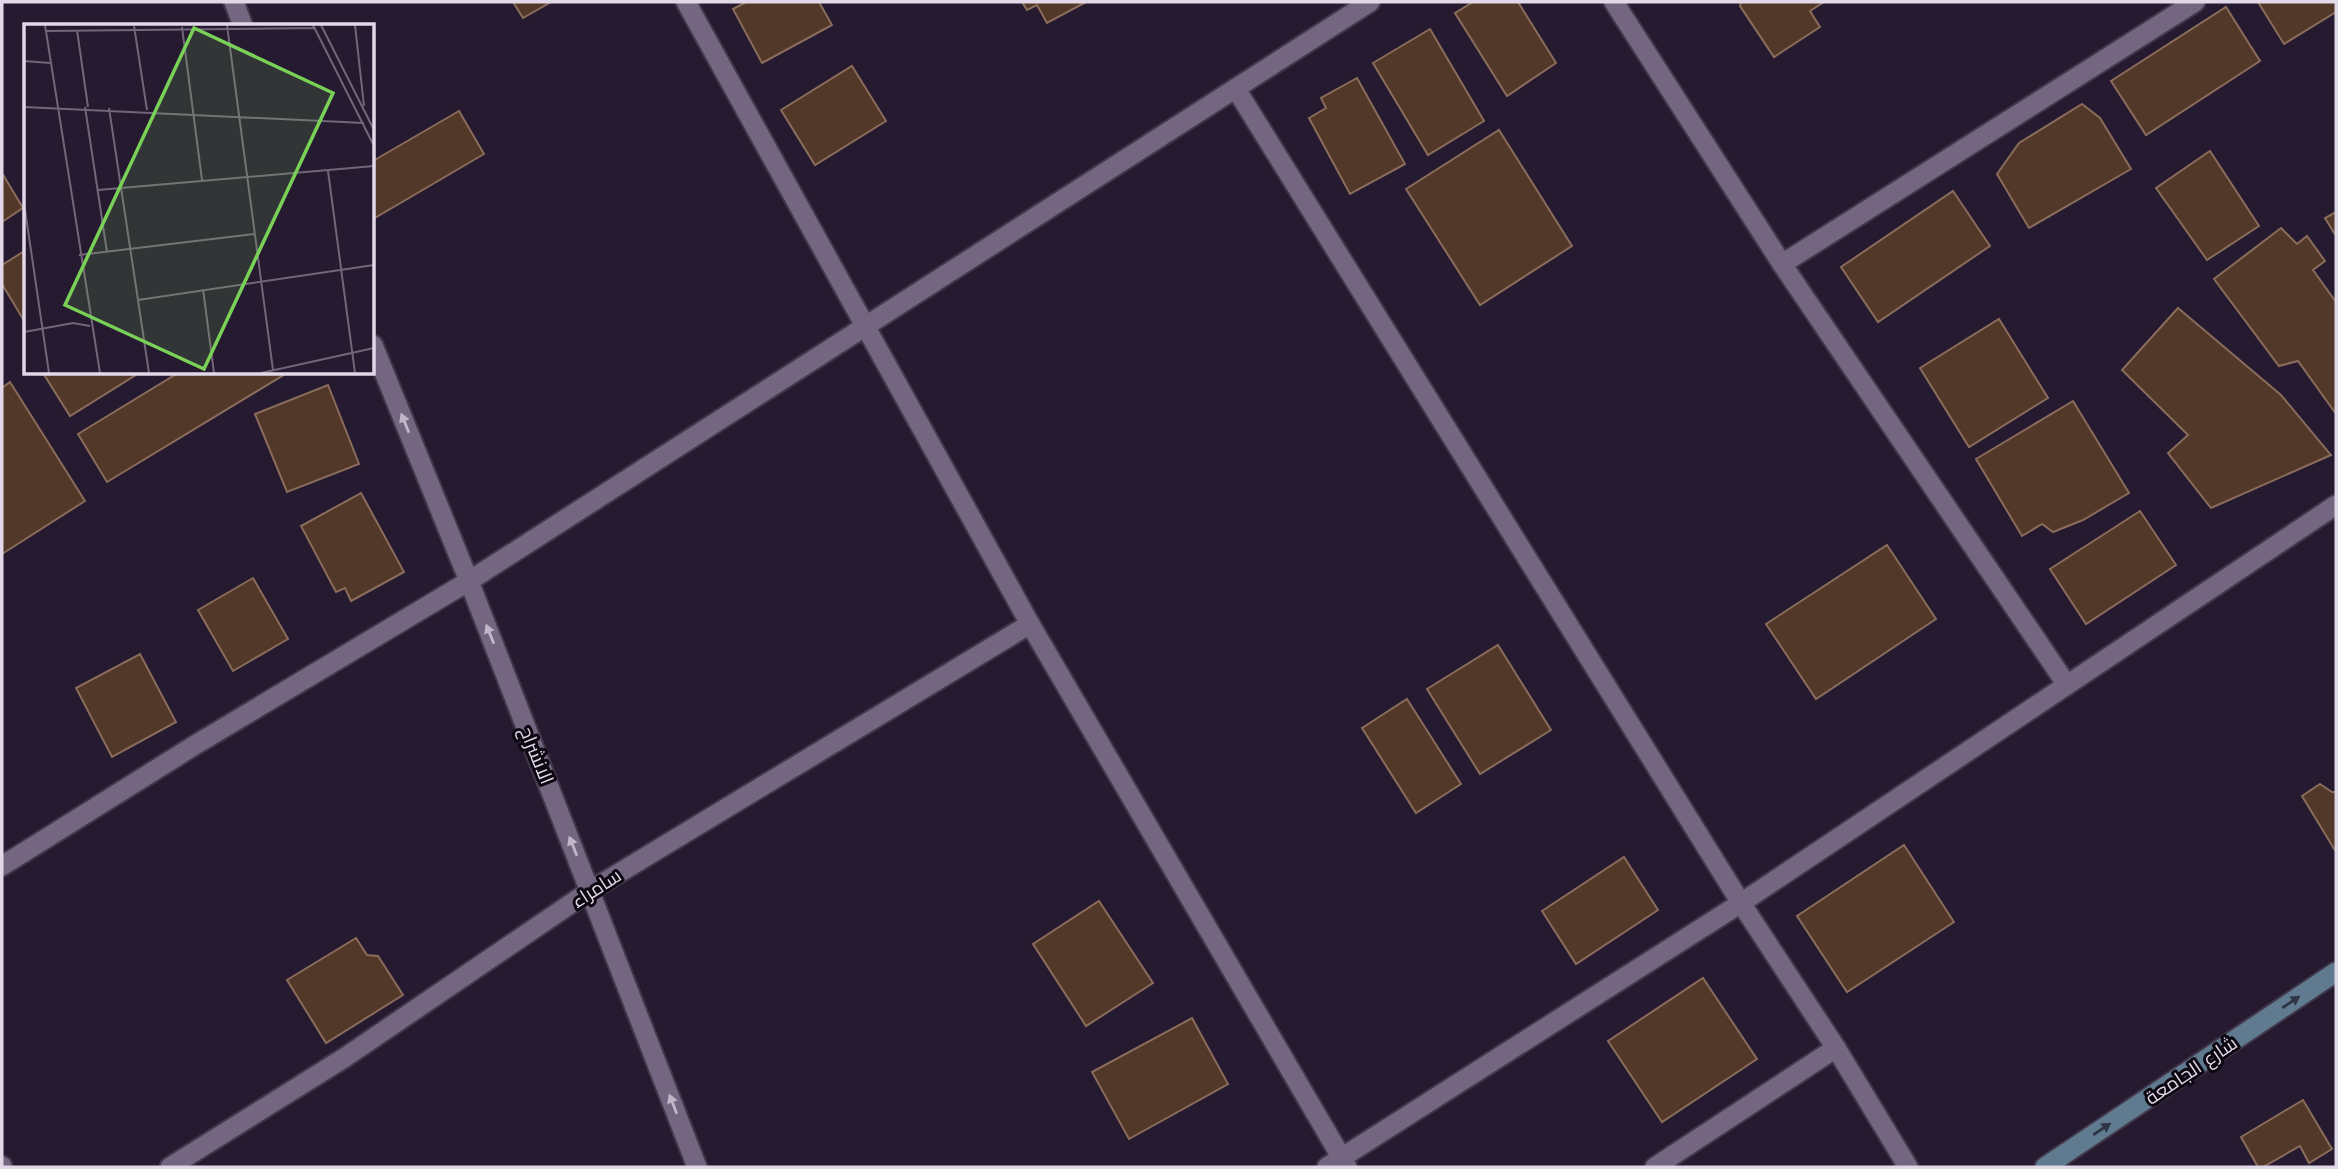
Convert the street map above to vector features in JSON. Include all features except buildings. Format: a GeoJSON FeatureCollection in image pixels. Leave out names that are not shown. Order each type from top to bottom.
{"type":"FeatureCollection","features":[{"type":"Feature","properties":{"kind":"main road","name":"شارع الجامعة"},"geometry":{"type":"LineString","coordinates":[[2045,1167],[2336,972]]}},
{"type":"Feature","properties":{"kind":"street"},"geometry":{"type":"LineString","coordinates":[[233,2],[242,24]]}},
{"type":"Feature","properties":{"kind":"street"},"geometry":{"type":"LineString","coordinates":[[686,2],[1030,624],[1339,1164],[1741,903],[2336,505]]}},
{"type":"Feature","properties":{"kind":"street"},"geometry":{"type":"LineString","coordinates":[[2,866],[207,738],[469,581],[1370,2]]}},
{"type":"Feature","properties":{"kind":"street"},"geometry":{"type":"LineString","coordinates":[[1614,2],[1782,264],[2067,685]]}},
{"type":"Feature","properties":{"kind":"street"},"geometry":{"type":"LineString","coordinates":[[1782,264],[2195,2]]}},
{"type":"Feature","properties":{"kind":"street"},"geometry":{"type":"LineString","coordinates":[[1236,89],[1908,1167]]}},
{"type":"Feature","properties":{"kind":"street","name":"الانشراح"},"geometry":{"type":"LineString","coordinates":[[374,347],[591,890],[697,1167]]}},
{"type":"Feature","properties":{"kind":"street","name":"سامراء"},"geometry":{"type":"LineString","coordinates":[[170,1167],[344,1058],[591,890],[1030,624]]}},
{"type":"Feature","properties":{"kind":"street"},"geometry":{"type":"LineString","coordinates":[[1655,1167],[1836,1048]]}}]}
